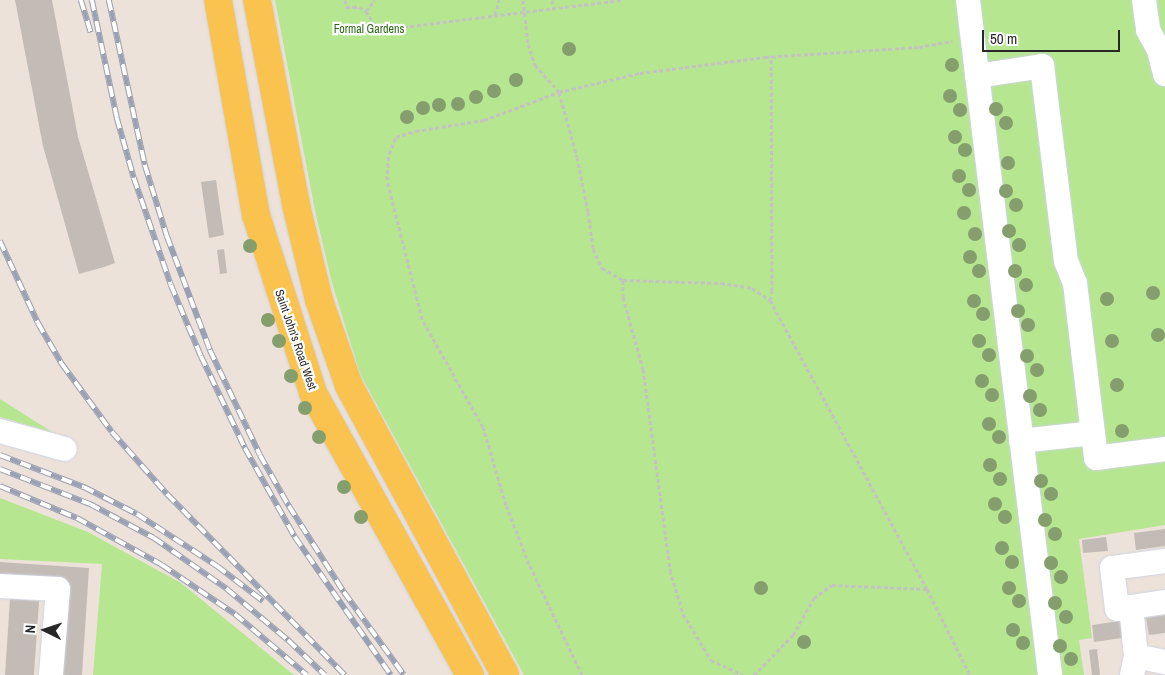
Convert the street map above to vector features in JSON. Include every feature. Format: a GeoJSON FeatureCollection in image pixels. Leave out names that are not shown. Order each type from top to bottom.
{"type":"FeatureCollection","features":[{"type":"Feature","properties":{"kind":"main road","name":"Saint John's Road West"},"geometry":{"type":"LineString","coordinates":[[218,0],[256,215],[313,393],[470,675]]}},
{"type":"Feature","properties":{"kind":"main road"},"geometry":{"type":"LineString","coordinates":[[257,0],[296,205],[319,300],[349,386],[505,675]]}},
{"type":"Feature","properties":{"kind":"street"},"geometry":{"type":"LineString","coordinates":[[968,0],[1050,675]]}},
{"type":"Feature","properties":{"kind":"street"},"geometry":{"type":"LineString","coordinates":[[1144,0],[1148,30],[1159,50],[1165,74]]}},
{"type":"Feature","properties":{"kind":"street"},"geometry":{"type":"LineString","coordinates":[[977,76],[1042,66],[1066,261],[1075,284],[1096,458],[1165,449]]}},
{"type":"Feature","properties":{"kind":"street"},"geometry":{"type":"LineString","coordinates":[[0,431],[65,448]]}},
{"type":"Feature","properties":{"kind":"street"},"geometry":{"type":"LineString","coordinates":[[1021,441],[1093,433]]}},
{"type":"Feature","properties":{"kind":"street"},"geometry":{"type":"LineString","coordinates":[[1165,561],[1112,568],[1117,609],[1165,602]]}},
{"type":"Feature","properties":{"kind":"street"},"geometry":{"type":"LineString","coordinates":[[0,586],[58,589],[51,675]]}},
{"type":"Feature","properties":{"kind":"street"},"geometry":{"type":"LineString","coordinates":[[1131,607],[1134,666],[1165,662]]}},
{"type":"Feature","properties":{"kind":"path"},"geometry":{"type":"LineString","coordinates":[[345,0],[346,7],[359,7],[366,11],[378,30],[622,0]]}},
{"type":"Feature","properties":{"kind":"path"},"geometry":{"type":"LineString","coordinates":[[366,11],[375,0]]}},
{"type":"Feature","properties":{"kind":"path"},"geometry":{"type":"LineString","coordinates":[[495,15],[498,0]]}},
{"type":"Feature","properties":{"kind":"path"},"geometry":{"type":"LineString","coordinates":[[523,0],[528,44],[534,65],[559,92],[588,212],[593,249],[602,268],[623,280],[721,282],[752,288],[770,300],[927,589],[970,675]]}},
{"type":"Feature","properties":{"kind":"path"},"geometry":{"type":"LineString","coordinates":[[552,0],[554,8]]}},
{"type":"Feature","properties":{"kind":"path"},"geometry":{"type":"LineString","coordinates":[[582,675],[529,564],[506,504],[484,427],[422,318],[387,180],[388,154],[396,137],[416,131],[484,120],[559,92],[640,73],[772,56],[919,47],[972,37]]}},
{"type":"Feature","properties":{"kind":"path"},"geometry":{"type":"LineString","coordinates":[[770,300],[772,291],[772,56]]}},
{"type":"Feature","properties":{"kind":"path"},"geometry":{"type":"LineString","coordinates":[[623,280],[623,297],[643,369],[670,570],[683,614],[710,660],[743,675]]}},
{"type":"Feature","properties":{"kind":"path"},"geometry":{"type":"LineString","coordinates":[[754,675],[793,635],[814,598],[832,585],[927,589]]}},
{"type":"Feature","properties":{"kind":"green space","name":"Formal Gardens"},"geometry":{"type":"Polygon","coordinates":[[[275,0],[1165,0],[1165,525],[1079,539],[1092,638],[1079,640],[1084,675],[524,675],[360,374],[332,283],[315,211],[275,0]]]}},
{"type":"Feature","properties":{"kind":"green space"},"geometry":{"type":"Polygon","coordinates":[[[0,399],[52,432],[0,417],[0,399]]]}},
{"type":"Feature","properties":{"kind":"green space"},"geometry":{"type":"Polygon","coordinates":[[[0,498],[88,532],[181,583],[294,675],[93,675],[102,564],[0,559],[0,498]]]}},
{"type":"Feature","properties":{"kind":"building"},"geometry":{"type":"Polygon","coordinates":[[[15,0],[52,0],[78,137],[115,263],[104,267],[79,274],[43,146],[15,0]]]}},
{"type":"Feature","properties":{"kind":"building"},"geometry":{"type":"Polygon","coordinates":[[[216,180],[224,235],[209,238],[201,182],[216,180]]]}},
{"type":"Feature","properties":{"kind":"building"},"geometry":{"type":"Polygon","coordinates":[[[224,249],[227,273],[220,274],[217,250],[224,249]]]}},
{"type":"Feature","properties":{"kind":"building"},"geometry":{"type":"Polygon","coordinates":[[[1165,529],[1165,546],[1136,550],[1134,533],[1165,529]]]}},
{"type":"Feature","properties":{"kind":"building"},"geometry":{"type":"Polygon","coordinates":[[[1106,537],[1108,551],[1083,553],[1082,540],[1106,537]]]}},
{"type":"Feature","properties":{"kind":"building"},"geometry":{"type":"Polygon","coordinates":[[[0,562],[89,568],[82,675],[59,675],[65,578],[41,577],[6,581],[6,574],[0,574],[0,562]]]}},
{"type":"Feature","properties":{"kind":"building"},"geometry":{"type":"Polygon","coordinates":[[[10,599],[39,601],[34,675],[5,675],[10,599]]]}},
{"type":"Feature","properties":{"kind":"building"},"geometry":{"type":"Polygon","coordinates":[[[1165,615],[1165,633],[1149,635],[1146,618],[1165,615]]]}},
{"type":"Feature","properties":{"kind":"building"},"geometry":{"type":"Polygon","coordinates":[[[1127,620],[1129,637],[1094,642],[1092,625],[1127,620]]]}},
{"type":"Feature","properties":{"kind":"building"},"geometry":{"type":"Polygon","coordinates":[[[1097,649],[1100,675],[1092,675],[1089,650],[1097,649]]]}},
{"type":"Feature","properties":{"kind":"railway"},"geometry":{"type":"LineString","coordinates":[[81,0],[91,33]]}},
{"type":"Feature","properties":{"kind":"railway"},"geometry":{"type":"LineString","coordinates":[[92,0],[117,118],[134,178],[171,285],[201,356],[245,448],[295,537],[391,675]]}},
{"type":"Feature","properties":{"kind":"railway"},"geometry":{"type":"LineString","coordinates":[[109,0],[145,165],[167,236],[210,350],[260,455],[289,506],[344,592],[404,675]]}},
{"type":"Feature","properties":{"kind":"railway"},"geometry":{"type":"LineString","coordinates":[[0,241],[38,323],[62,364],[112,432],[167,494],[345,675]]}},
{"type":"Feature","properties":{"kind":"railway"},"geometry":{"type":"LineString","coordinates":[[0,455],[84,487],[137,514],[217,566],[263,601]]}},
{"type":"Feature","properties":{"kind":"railway"},"geometry":{"type":"LineString","coordinates":[[0,469],[90,504],[154,538],[227,589],[288,640],[325,675]]}},
{"type":"Feature","properties":{"kind":"railway"},"geometry":{"type":"LineString","coordinates":[[0,486],[77,518],[162,565],[235,614],[307,675]]}}]}
